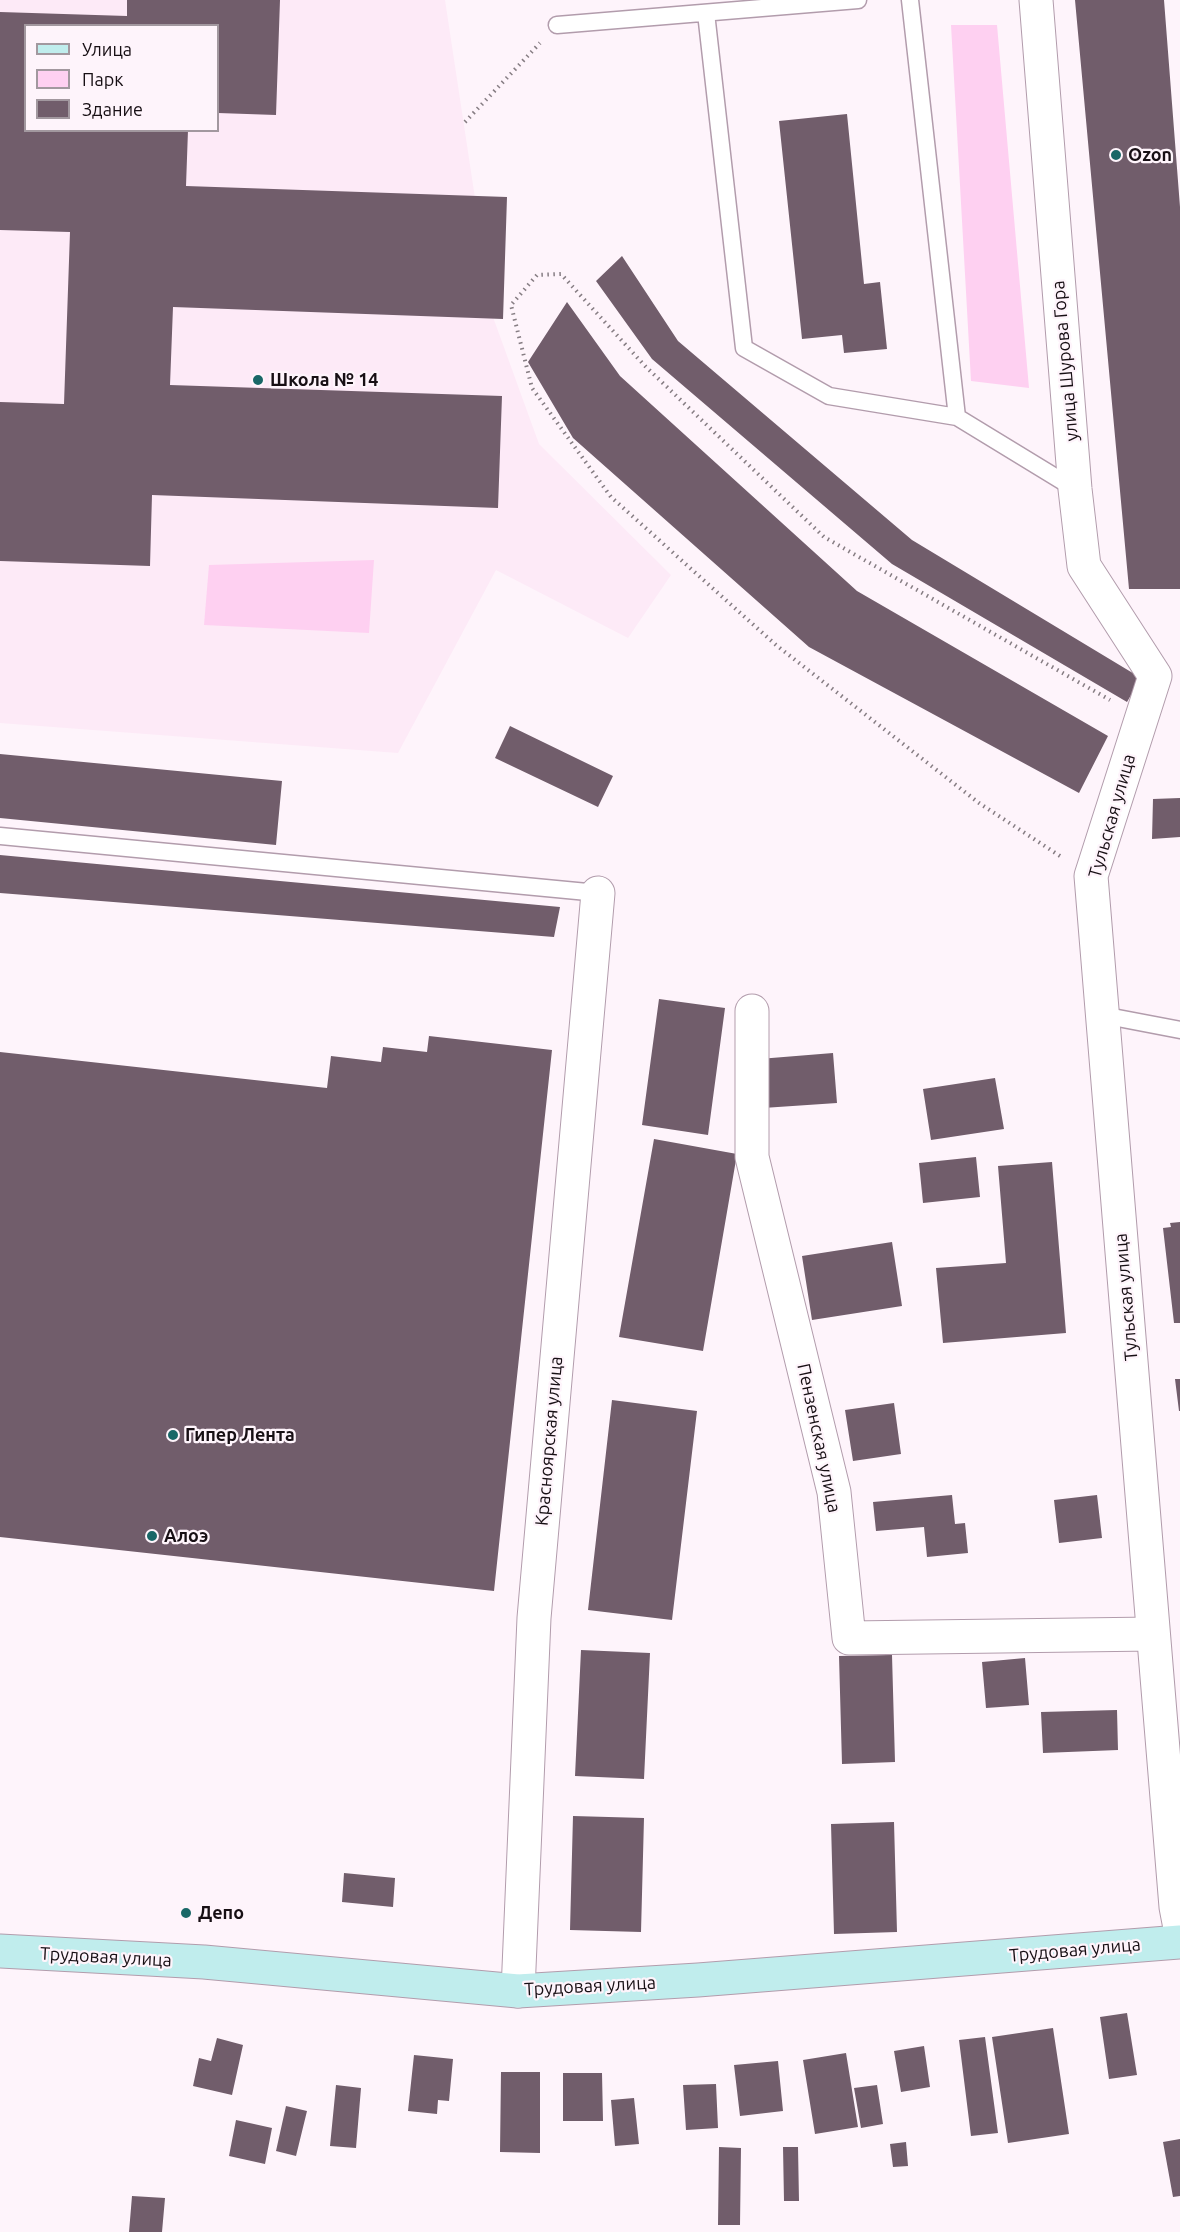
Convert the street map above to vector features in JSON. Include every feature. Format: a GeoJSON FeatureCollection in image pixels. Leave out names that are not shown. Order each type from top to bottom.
{"type":"FeatureCollection","features":[{"type":"Feature","properties":{"kind":"main road","name":"Трудовая улица"},"geometry":{"type":"LineString","coordinates":[[0,1951],[204,1962],[518,1991],[698,1980],[1180,1942]]}},
{"type":"Feature","properties":{"kind":"street","name":"улица Шурова Гора"},"geometry":{"type":"LineString","coordinates":[[1036,0],[1075,489],[1084,566],[1168,675]]}},
{"type":"Feature","properties":{"kind":"street","name":"Тульская улица"},"geometry":{"type":"LineString","coordinates":[[1168,675],[1141,718],[1091,876],[1176,1907],[1180,1928]]}},
{"type":"Feature","properties":{"kind":"street","name":"Красноярская улица"},"geometry":{"type":"LineString","coordinates":[[518,1991],[534,1618],[598,893]]}},
{"type":"Feature","properties":{"kind":"street","name":"Пензенская улица"},"geometry":{"type":"LineString","coordinates":[[752,1011],[752,1157],[834,1492],[849,1638],[1154,1634]]}},
{"type":"Feature","properties":{"kind":"lane"},"geometry":{"type":"LineString","coordinates":[[557,25],[858,0]]}},
{"type":"Feature","properties":{"kind":"lane"},"geometry":{"type":"LineString","coordinates":[[910,0],[957,417]]}},
{"type":"Feature","properties":{"kind":"lane"},"geometry":{"type":"LineString","coordinates":[[706,13],[744,348],[829,396],[957,417],[1075,489]]}},
{"type":"Feature","properties":{"kind":"lane"},"geometry":{"type":"LineString","coordinates":[[0,836],[598,893]]}},
{"type":"Feature","properties":{"kind":"lane"},"geometry":{"type":"LineString","coordinates":[[1102,1015],[1180,1030]]}},
{"type":"Feature","properties":{"kind":"path"},"geometry":{"type":"LineString","coordinates":[[465,122],[557,25]]}},
{"type":"Feature","properties":{"kind":"path"},"geometry":{"type":"LineString","coordinates":[[1091,876],[979,803],[776,645],[611,497],[532,388],[511,305],[537,275],[561,274],[645,366],[824,537],[1141,718]]}},
{"type":"Feature","properties":{"kind":"shaded area","name":"Школа № 14"},"geometry":{"type":"Polygon","coordinates":[[[0,0],[445,0],[493,317],[539,444],[671,575],[628,638],[496,570],[398,753],[0,723],[0,0]]]}},
{"type":"Feature","properties":{"kind":"green space"},"geometry":{"type":"Polygon","coordinates":[[[951,25],[997,25],[1029,388],[971,381],[951,25]]]}},
{"type":"Feature","properties":{"kind":"green space"},"geometry":{"type":"Polygon","coordinates":[[[374,560],[369,633],[204,625],[209,565],[374,560]]]}},
{"type":"Feature","properties":{"kind":"building"},"geometry":{"type":"Polygon","coordinates":[[[127,0],[280,0],[276,115],[219,113],[219,24],[24,24],[24,132],[188,132],[186,186],[507,197],[503,319],[173,307],[170,385],[502,396],[498,508],[152,495],[150,566],[0,561],[0,402],[64,404],[70,232],[0,230],[0,12],[127,16],[127,0]]]}},
{"type":"Feature","properties":{"kind":"building"},"geometry":{"type":"Polygon","coordinates":[[[1075,0],[1164,0],[1180,207],[1180,589],[1129,589],[1075,0]]]}},
{"type":"Feature","properties":{"kind":"building"},"geometry":{"type":"Polygon","coordinates":[[[847,114],[864,284],[880,282],[887,349],[844,353],[842,335],[802,339],[779,121],[847,114]]]}},
{"type":"Feature","properties":{"kind":"building"},"geometry":{"type":"Polygon","coordinates":[[[622,256],[678,341],[912,540],[1141,678],[1127,702],[892,564],[652,359],[596,281],[622,256]]]}},
{"type":"Feature","properties":{"kind":"building"},"geometry":{"type":"Polygon","coordinates":[[[567,302],[620,376],[857,591],[1108,736],[1079,793],[809,647],[573,438],[528,362],[567,302]]]}},
{"type":"Feature","properties":{"kind":"building"},"geometry":{"type":"Polygon","coordinates":[[[510,726],[613,776],[598,807],[495,758],[510,726]]]}},
{"type":"Feature","properties":{"kind":"building"},"geometry":{"type":"Polygon","coordinates":[[[0,754],[282,781],[276,845],[0,818],[0,754]]]}},
{"type":"Feature","properties":{"kind":"building"},"geometry":{"type":"Polygon","coordinates":[[[1180,798],[1180,837],[1152,839],[1153,799],[1180,798]]]}},
{"type":"Feature","properties":{"kind":"building"},"geometry":{"type":"Polygon","coordinates":[[[0,855],[560,907],[554,937],[0,893],[0,855]]]}},
{"type":"Feature","properties":{"kind":"building"},"geometry":{"type":"Polygon","coordinates":[[[659,999],[725,1008],[708,1135],[642,1125],[659,999]]]}},
{"type":"Feature","properties":{"kind":"building"},"geometry":{"type":"Polygon","coordinates":[[[429,1036],[552,1050],[494,1591],[0,1537],[0,1052],[327,1088],[331,1056],[381,1062],[383,1047],[427,1052],[429,1036]]]}},
{"type":"Feature","properties":{"kind":"building"},"geometry":{"type":"Polygon","coordinates":[[[833,1053],[837,1103],[763,1108],[759,1059],[833,1053]]]}},
{"type":"Feature","properties":{"kind":"building"},"geometry":{"type":"Polygon","coordinates":[[[995,1078],[1004,1129],[931,1140],[923,1089],[995,1078]]]}},
{"type":"Feature","properties":{"kind":"building"},"geometry":{"type":"Polygon","coordinates":[[[654,1139],[737,1154],[703,1351],[619,1337],[654,1139]]]}},
{"type":"Feature","properties":{"kind":"building"},"geometry":{"type":"Polygon","coordinates":[[[976,1157],[980,1197],[923,1203],[919,1163],[976,1157]]]}},
{"type":"Feature","properties":{"kind":"building"},"geometry":{"type":"Polygon","coordinates":[[[1052,1162],[1066,1333],[943,1343],[936,1268],[1006,1263],[998,1166],[1052,1162]]]}},
{"type":"Feature","properties":{"kind":"building"},"geometry":{"type":"Polygon","coordinates":[[[1180,1222],[1180,1323],[1174,1323],[1163,1228],[1171,1227],[1170,1223],[1180,1222]]]}},
{"type":"Feature","properties":{"kind":"building"},"geometry":{"type":"Polygon","coordinates":[[[892,1242],[902,1306],[812,1320],[802,1256],[892,1242]]]}},
{"type":"Feature","properties":{"kind":"building"},"geometry":{"type":"Polygon","coordinates":[[[1175,1379],[1180,1379],[1180,1411],[1179,1411],[1175,1379]]]}},
{"type":"Feature","properties":{"kind":"building"},"geometry":{"type":"Polygon","coordinates":[[[612,1400],[697,1411],[672,1620],[588,1610],[612,1400]]]}},
{"type":"Feature","properties":{"kind":"building"},"geometry":{"type":"Polygon","coordinates":[[[894,1403],[901,1454],[853,1461],[845,1410],[894,1403]]]}},
{"type":"Feature","properties":{"kind":"building"},"geometry":{"type":"Polygon","coordinates":[[[952,1495],[955,1524],[965,1523],[968,1553],[927,1557],[924,1527],[876,1531],[873,1502],[952,1495]]]}},
{"type":"Feature","properties":{"kind":"building"},"geometry":{"type":"Polygon","coordinates":[[[1097,1495],[1102,1538],[1059,1543],[1054,1500],[1097,1495]]]}},
{"type":"Feature","properties":{"kind":"building"},"geometry":{"type":"Polygon","coordinates":[[[581,1650],[650,1653],[644,1779],[575,1776],[581,1650]]]}},
{"type":"Feature","properties":{"kind":"building"},"geometry":{"type":"Polygon","coordinates":[[[892,1655],[895,1762],[842,1764],[839,1656],[892,1655]]]}},
{"type":"Feature","properties":{"kind":"building"},"geometry":{"type":"Polygon","coordinates":[[[1025,1658],[1029,1705],[986,1708],[982,1662],[1025,1658]]]}},
{"type":"Feature","properties":{"kind":"building"},"geometry":{"type":"Polygon","coordinates":[[[1117,1710],[1118,1750],[1043,1753],[1041,1712],[1117,1710]]]}},
{"type":"Feature","properties":{"kind":"building"},"geometry":{"type":"Polygon","coordinates":[[[573,1816],[644,1818],[641,1932],[570,1930],[573,1816]]]}},
{"type":"Feature","properties":{"kind":"building"},"geometry":{"type":"Polygon","coordinates":[[[894,1822],[897,1932],[834,1934],[831,1824],[894,1822]]]}},
{"type":"Feature","properties":{"kind":"building"},"geometry":{"type":"Polygon","coordinates":[[[344,1873],[395,1878],[393,1907],[342,1902],[344,1873]]]}},
{"type":"Feature","properties":{"kind":"building"},"geometry":{"type":"Polygon","coordinates":[[[1127,2013],[1137,2075],[1109,2079],[1100,2017],[1127,2013]]]}},
{"type":"Feature","properties":{"kind":"building"},"geometry":{"type":"Polygon","coordinates":[[[1053,2028],[1069,2134],[1008,2143],[992,2037],[1053,2028]]]}},
{"type":"Feature","properties":{"kind":"building"},"geometry":{"type":"Polygon","coordinates":[[[985,2037],[998,2133],[971,2136],[959,2040],[985,2037]]]}},
{"type":"Feature","properties":{"kind":"building"},"geometry":{"type":"Polygon","coordinates":[[[217,2038],[243,2045],[232,2095],[193,2086],[199,2058],[211,2061],[217,2038]]]}},
{"type":"Feature","properties":{"kind":"building"},"geometry":{"type":"Polygon","coordinates":[[[924,2046],[930,2087],[901,2092],[894,2051],[924,2046]]]}},
{"type":"Feature","properties":{"kind":"building"},"geometry":{"type":"Polygon","coordinates":[[[846,2053],[858,2127],[815,2134],[803,2060],[846,2053]]]}},
{"type":"Feature","properties":{"kind":"building"},"geometry":{"type":"Polygon","coordinates":[[[414,2055],[453,2059],[449,2101],[438,2100],[437,2114],[408,2111],[414,2055]]]}},
{"type":"Feature","properties":{"kind":"building"},"geometry":{"type":"Polygon","coordinates":[[[778,2061],[783,2111],[740,2116],[734,2065],[778,2061]]]}},
{"type":"Feature","properties":{"kind":"building"},"geometry":{"type":"Polygon","coordinates":[[[501,2072],[540,2072],[540,2153],[500,2152],[501,2072]]]}},
{"type":"Feature","properties":{"kind":"building"},"geometry":{"type":"Polygon","coordinates":[[[563,2073],[602,2073],[603,2121],[563,2121],[563,2073]]]}},
{"type":"Feature","properties":{"kind":"building"},"geometry":{"type":"Polygon","coordinates":[[[716,2084],[718,2128],[686,2130],[683,2085],[716,2084]]]}},
{"type":"Feature","properties":{"kind":"building"},"geometry":{"type":"Polygon","coordinates":[[[336,2085],[361,2088],[356,2148],[330,2146],[336,2085]]]}},
{"type":"Feature","properties":{"kind":"building"},"geometry":{"type":"Polygon","coordinates":[[[877,2085],[883,2124],[861,2128],[854,2088],[877,2085]]]}},
{"type":"Feature","properties":{"kind":"building"},"geometry":{"type":"Polygon","coordinates":[[[634,2098],[639,2144],[615,2146],[611,2100],[634,2098]]]}},
{"type":"Feature","properties":{"kind":"building"},"geometry":{"type":"Polygon","coordinates":[[[286,2106],[307,2111],[296,2156],[276,2151],[286,2106]]]}},
{"type":"Feature","properties":{"kind":"building"},"geometry":{"type":"Polygon","coordinates":[[[236,2120],[272,2128],[265,2164],[229,2156],[236,2120]]]}},
{"type":"Feature","properties":{"kind":"building"},"geometry":{"type":"Polygon","coordinates":[[[1180,2139],[1180,2196],[1173,2197],[1163,2142],[1180,2139]]]}},
{"type":"Feature","properties":{"kind":"building"},"geometry":{"type":"Polygon","coordinates":[[[906,2142],[908,2166],[893,2167],[890,2144],[906,2142]]]}},
{"type":"Feature","properties":{"kind":"building"},"geometry":{"type":"Polygon","coordinates":[[[719,2147],[741,2148],[740,2225],[718,2225],[719,2147]]]}},
{"type":"Feature","properties":{"kind":"building"},"geometry":{"type":"Polygon","coordinates":[[[783,2147],[798,2147],[799,2201],[784,2201],[783,2147]]]}},
{"type":"Feature","properties":{"kind":"building"},"geometry":{"type":"Polygon","coordinates":[[[132,2196],[165,2198],[162,2232],[129,2232],[132,2196]]]}},
{"type":"Feature","properties":{"kind":"place","name":"Ozon"},"geometry":{"type":"Point","coordinates":[1116,155]}},
{"type":"Feature","properties":{"kind":"place","name":"Школа № 14"},"geometry":{"type":"Point","coordinates":[258,380]}},
{"type":"Feature","properties":{"kind":"place","name":"Гипер Лента"},"geometry":{"type":"Point","coordinates":[173,1435]}},
{"type":"Feature","properties":{"kind":"place","name":"Алоэ"},"geometry":{"type":"Point","coordinates":[152,1536]}},
{"type":"Feature","properties":{"kind":"place","name":"Депо"},"geometry":{"type":"Point","coordinates":[186,1913]}}]}
